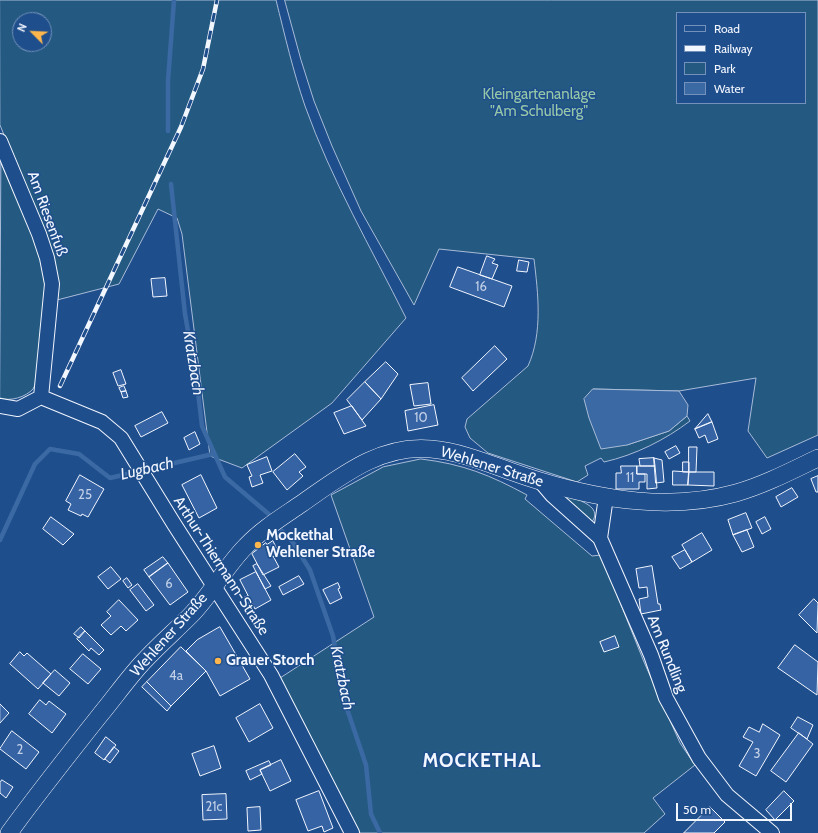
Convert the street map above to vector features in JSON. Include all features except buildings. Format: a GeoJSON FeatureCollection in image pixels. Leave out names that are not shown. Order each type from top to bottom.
{"type":"FeatureCollection","features":[{"type":"Feature","properties":{"kind":"street","name":"Am Riesenfuß"},"geometry":{"type":"LineString","coordinates":[[0,141],[39,234],[52,284],[41,397]]}},
{"type":"Feature","properties":{"kind":"street"},"geometry":{"type":"LineString","coordinates":[[0,406],[18,409],[41,397]]}},
{"type":"Feature","properties":{"kind":"street","name":"Arthur-Thiermann-Straße"},"geometry":{"type":"LineString","coordinates":[[41,397],[102,422],[122,438],[174,524],[278,686],[352,833]]}},
{"type":"Feature","properties":{"kind":"street","name":"Wehlener Straße"},"geometry":{"type":"LineString","coordinates":[[9,833],[71,751],[143,662],[193,614],[246,545],[267,527],[351,470],[375,458],[395,451],[430,448],[452,452],[541,482],[606,497],[638,502],[690,502],[736,493],[776,478],[818,458]]}},
{"type":"Feature","properties":{"kind":"street","name":"Am Rundling"},"geometry":{"type":"LineString","coordinates":[[541,482],[552,495],[600,538],[651,655],[666,698],[699,758],[727,794],[772,833]]}},
{"type":"Feature","properties":{"kind":"street"},"geometry":{"type":"LineString","coordinates":[[600,538],[606,497]]}},
{"type":"Feature","properties":{"kind":"green space"},"geometry":{"type":"Polygon","coordinates":[[[0,0],[276,0],[289,53],[315,133],[339,187],[406,318],[332,403],[242,468],[210,456],[182,234],[177,218],[158,209],[119,284],[57,300],[30,200],[0,125],[0,0]]]}},
{"type":"Feature","properties":{"kind":"green space","name":"Kleingartenanlage \"Am Schulberg\""},"geometry":{"type":"Polygon","coordinates":[[[285,0],[818,0],[818,435],[767,458],[748,431],[756,378],[679,391],[593,389],[627,445],[669,431],[687,416],[690,421],[660,440],[638,451],[604,462],[601,458],[585,466],[588,475],[577,482],[488,453],[470,438],[465,427],[467,419],[528,366],[533,353],[538,327],[538,299],[534,259],[439,249],[414,305],[361,211],[314,101],[285,0]]]}},
{"type":"Feature","properties":{"kind":"green space"},"geometry":{"type":"Polygon","coordinates":[[[1,163],[34,238],[47,280],[38,377],[34,388],[30,392],[13,399],[0,398],[1,163]]]}},
{"type":"Feature","properties":{"kind":"green space"},"geometry":{"type":"Polygon","coordinates":[[[421,459],[450,464],[476,471],[527,495],[525,499],[592,556],[601,555],[644,662],[680,743],[695,765],[653,798],[665,814],[644,833],[360,833],[280,678],[374,617],[331,495],[383,467],[421,459]]]}},
{"type":"Feature","properties":{"kind":"green space"},"geometry":{"type":"Polygon","coordinates":[[[559,494],[578,500],[591,507],[594,511],[595,517],[591,523],[559,494]]]}},
{"type":"Feature","properties":{"kind":"water"},"geometry":{"type":"Polygon","coordinates":[[[593,389],[679,391],[688,405],[687,416],[669,431],[627,445],[601,449],[589,418],[584,399],[593,389]]]}},
{"type":"Feature","properties":{"kind":"waterway","name":"Kratzbach"},"geometry":{"type":"LineString","coordinates":[[168,131],[168,81],[174,0]]}},
{"type":"Feature","properties":{"kind":"waterway","name":"Kratzbach"},"geometry":{"type":"LineString","coordinates":[[171,184],[185,314],[197,383],[202,426],[225,477],[271,516]]}},
{"type":"Feature","properties":{"kind":"waterway","name":"Lugbach"},"geometry":{"type":"LineString","coordinates":[[0,540],[35,464],[50,449],[79,454],[110,478],[213,454]]}},
{"type":"Feature","properties":{"kind":"waterway","name":"Kratzbach"},"geometry":{"type":"LineString","coordinates":[[282,531],[292,541],[310,570],[333,636],[344,700],[366,765],[371,814],[380,833]]}},
{"type":"Feature","properties":{"kind":"railway"},"geometry":{"type":"LineString","coordinates":[[60,386],[181,127],[203,69],[217,0]]}},
{"type":"Feature","properties":{"kind":"place","name":"Mockethal Wehlener Straße"},"geometry":{"type":"Point","coordinates":[258,545]}},
{"type":"Feature","properties":{"kind":"place","name":"Grauer Storch"},"geometry":{"type":"Point","coordinates":[218,661]}},
{"type":"Feature","properties":{"kind":"district","name":"MOCKETHAL"},"geometry":{"type":"Point","coordinates":[482,761]}}]}
